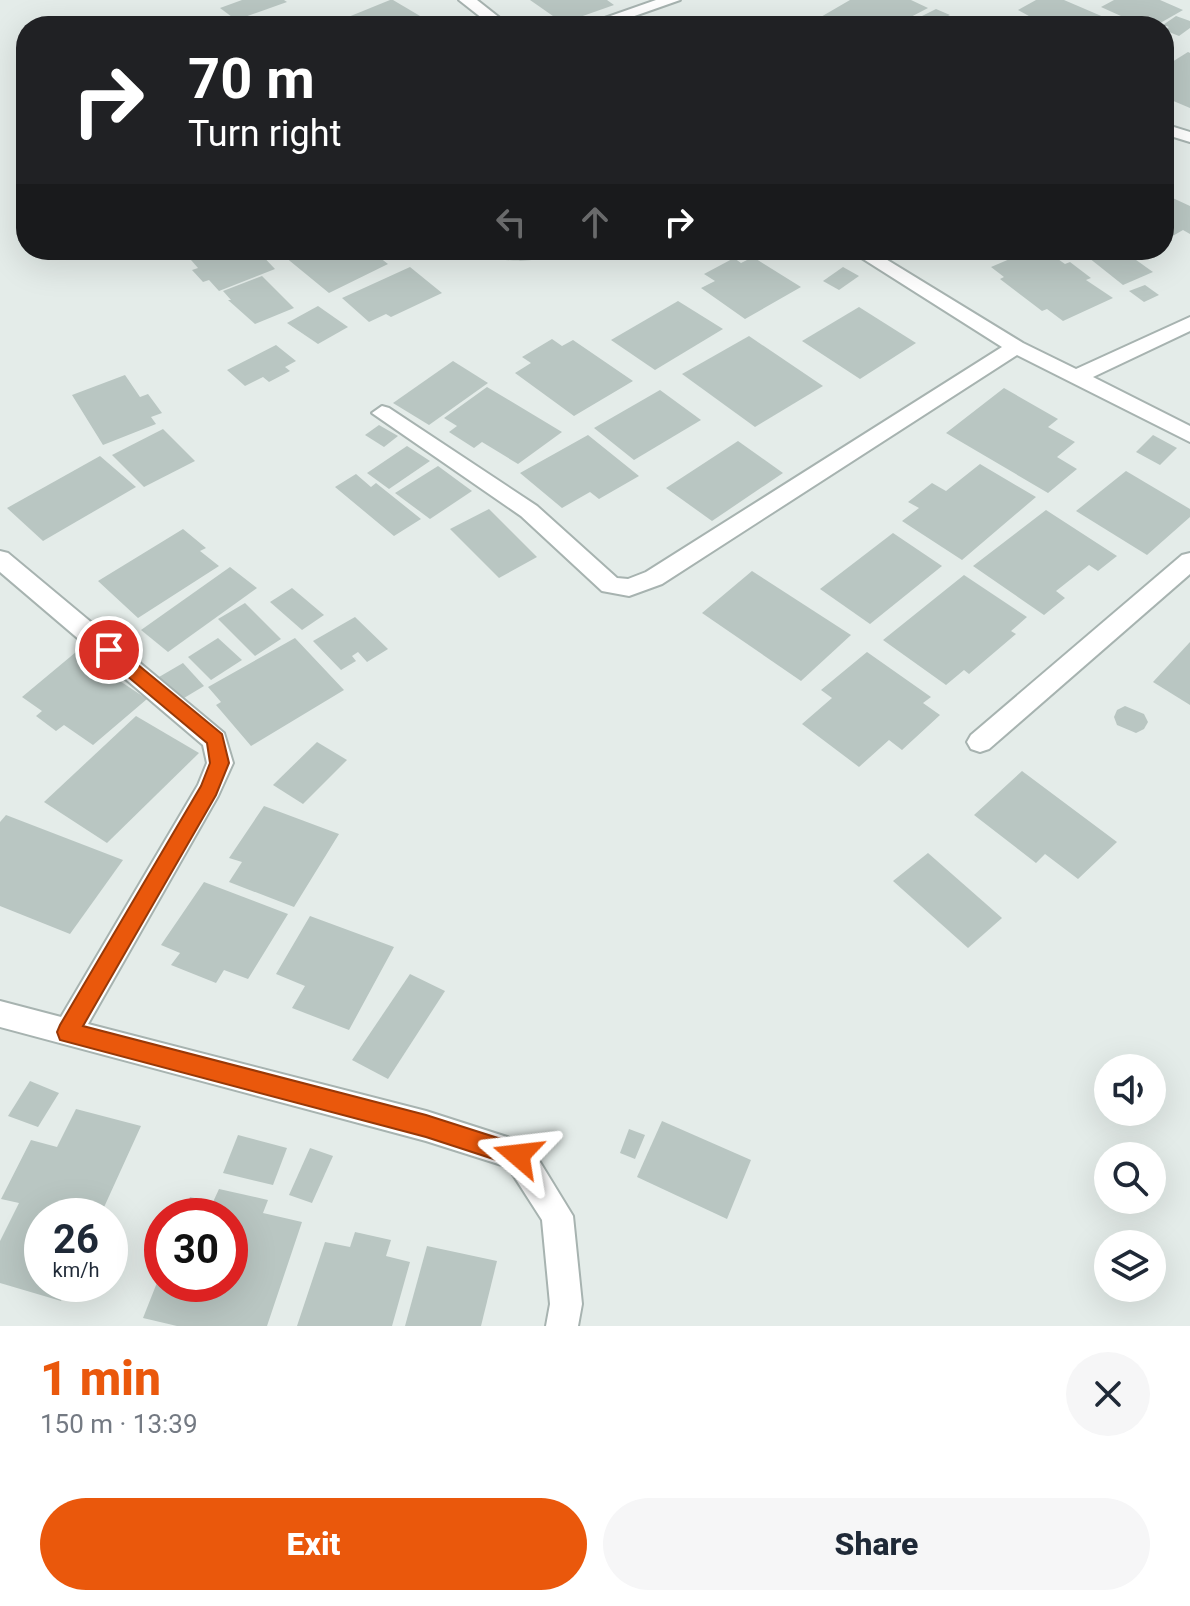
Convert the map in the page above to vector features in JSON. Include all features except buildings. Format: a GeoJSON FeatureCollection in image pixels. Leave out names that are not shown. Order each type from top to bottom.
{"type":"FeatureCollection","features":[{"type":"Feature","properties":{"kind":"street"},"geometry":{"type":"LineString","coordinates":[[467,0],[489,16]]}},
{"type":"Feature","properties":{"kind":"street"},"geometry":{"type":"LineString","coordinates":[[622,16],[672,0]]}},
{"type":"Feature","properties":{"kind":"street"},"geometry":{"type":"LineString","coordinates":[[874,260],[1016,347],[1079,376],[1190,435]]}},
{"type":"Feature","properties":{"kind":"street"},"geometry":{"type":"LineString","coordinates":[[1079,376],[1190,323]]}},
{"type":"Feature","properties":{"kind":"street"},"geometry":{"type":"LineString","coordinates":[[382,413],[529,511],[610,585],[629,588],[654,578],[1016,347]]}},
{"type":"Feature","properties":{"kind":"street"},"geometry":{"type":"LineString","coordinates":[[0,559],[215,740],[220,763],[209,789],[68,1032]]}},
{"type":"Feature","properties":{"kind":"street"},"geometry":{"type":"LineString","coordinates":[[980,742],[1190,561]]}},
{"type":"Feature","properties":{"kind":"street"},"geometry":{"type":"LineString","coordinates":[[0,1014],[426,1126],[518,1155],[557,1216],[566,1304],[562,1326]]}},
{"type":"Feature","properties":{"kind":"route"},"geometry":{"type":"LineString","coordinates":[[109,650],[215,740],[220,763],[209,789],[68,1032],[426,1126],[518,1155]]}}]}
